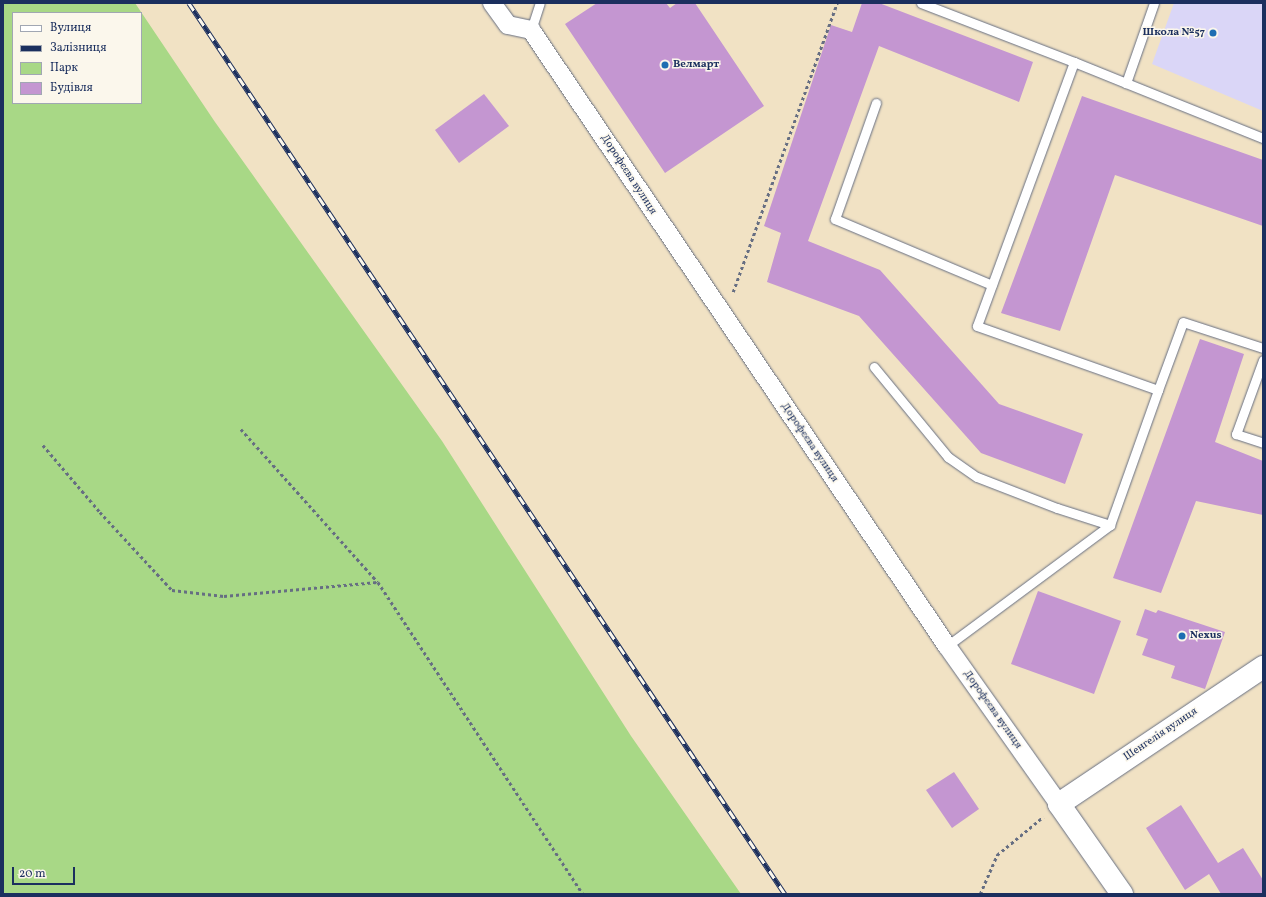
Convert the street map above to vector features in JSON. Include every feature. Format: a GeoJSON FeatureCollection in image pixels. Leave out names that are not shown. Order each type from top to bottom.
{"type":"FeatureCollection","features":[{"type":"Feature","properties":{"kind":"street"},"geometry":{"type":"LineString","coordinates":[[492,3],[508,25],[531,30]]}},
{"type":"Feature","properties":{"kind":"street","name":"Дорофєєва вулиця"},"geometry":{"type":"LineString","coordinates":[[531,30],[947,646],[1122,894]]}},
{"type":"Feature","properties":{"kind":"street","name":"Шенгелія вулиця"},"geometry":{"type":"LineString","coordinates":[[1059,804],[1263,667]]}},
{"type":"Feature","properties":{"kind":"lane"},"geometry":{"type":"LineString","coordinates":[[531,30],[540,3]]}},
{"type":"Feature","properties":{"kind":"lane"},"geometry":{"type":"LineString","coordinates":[[921,3],[1074,62],[1263,138]]}},
{"type":"Feature","properties":{"kind":"lane"},"geometry":{"type":"LineString","coordinates":[[1126,83],[1154,3]]}},
{"type":"Feature","properties":{"kind":"lane"},"geometry":{"type":"LineString","coordinates":[[1074,62],[977,326],[1158,390]]}},
{"type":"Feature","properties":{"kind":"lane"},"geometry":{"type":"LineString","coordinates":[[876,103],[834,219],[992,285]]}},
{"type":"Feature","properties":{"kind":"lane"},"geometry":{"type":"LineString","coordinates":[[947,646],[1110,525],[1182,322],[1263,348]]}},
{"type":"Feature","properties":{"kind":"lane"},"geometry":{"type":"LineString","coordinates":[[1263,360],[1236,434],[1263,443]]}},
{"type":"Feature","properties":{"kind":"lane"},"geometry":{"type":"LineString","coordinates":[[874,367],[948,457],[977,477],[1057,508],[1110,525]]}},
{"type":"Feature","properties":{"kind":"path"},"geometry":{"type":"LineString","coordinates":[[733,292],[837,3]]}},
{"type":"Feature","properties":{"kind":"path"},"geometry":{"type":"LineString","coordinates":[[241,429],[378,582],[584,894]]}},
{"type":"Feature","properties":{"kind":"path"},"geometry":{"type":"LineString","coordinates":[[43,445],[100,512],[172,590],[224,596],[378,582]]}},
{"type":"Feature","properties":{"kind":"path"},"geometry":{"type":"LineString","coordinates":[[980,894],[997,856],[1059,804]]}},
{"type":"Feature","properties":{"kind":"shaded area","name":"Школа №57"},"geometry":{"type":"Polygon","coordinates":[[[1174,3],[1263,3],[1263,111],[1152,64],[1174,3]]]}},
{"type":"Feature","properties":{"kind":"green space"},"geometry":{"type":"Polygon","coordinates":[[[3,3],[135,3],[141,12],[12,12],[12,104],[142,104],[142,13],[215,122],[442,441],[631,736],[741,894],[3,894],[3,3]]]}},
{"type":"Feature","properties":{"kind":"building","name":"Велмарт"},"geometry":{"type":"Polygon","coordinates":[[[597,3],[666,3],[670,8],[677,3],[695,3],[764,106],[665,173],[565,24],[597,3]]]}},
{"type":"Feature","properties":{"kind":"building"},"geometry":{"type":"Polygon","coordinates":[[[862,3],[879,3],[1033,62],[1019,102],[879,46],[808,241],[880,270],[999,404],[1083,434],[1065,484],[981,453],[859,316],[767,282],[781,233],[764,226],[831,25],[852,32],[862,3]]]}},
{"type":"Feature","properties":{"kind":"building"},"geometry":{"type":"Polygon","coordinates":[[[484,94],[509,126],[459,163],[435,130],[484,94]]]}},
{"type":"Feature","properties":{"kind":"building"},"geometry":{"type":"Polygon","coordinates":[[[1082,96],[1263,160],[1263,226],[1115,175],[1060,331],[1001,313],[1082,96]]]}},
{"type":"Feature","properties":{"kind":"building"},"geometry":{"type":"Polygon","coordinates":[[[1200,339],[1244,354],[1215,442],[1263,461],[1263,515],[1196,501],[1161,593],[1113,578],[1200,339]]]}},
{"type":"Feature","properties":{"kind":"building"},"geometry":{"type":"Polygon","coordinates":[[[1038,591],[1121,621],[1094,694],[1011,664],[1038,591]]]}},
{"type":"Feature","properties":{"kind":"building"},"geometry":{"type":"Polygon","coordinates":[[[1145,609],[1156,613],[1158,610],[1225,632],[1205,689],[1171,678],[1175,666],[1142,655],[1148,639],[1136,635],[1145,609]]]}},
{"type":"Feature","properties":{"kind":"building"},"geometry":{"type":"Polygon","coordinates":[[[954,772],[979,809],[952,828],[926,790],[954,772]]]}},
{"type":"Feature","properties":{"kind":"building"},"geometry":{"type":"Polygon","coordinates":[[[1181,805],[1218,863],[1243,848],[1263,880],[1263,894],[1221,894],[1209,874],[1185,890],[1146,828],[1181,805]]]}},
{"type":"Feature","properties":{"kind":"railway"},"geometry":{"type":"LineString","coordinates":[[189,3],[785,894]]}},
{"type":"Feature","properties":{"kind":"place","name":"Школа №57"},"geometry":{"type":"Point","coordinates":[1213,33]}},
{"type":"Feature","properties":{"kind":"place","name":"Велмарт"},"geometry":{"type":"Point","coordinates":[665,65]}},
{"type":"Feature","properties":{"kind":"place","name":"Nexus"},"geometry":{"type":"Point","coordinates":[1182,636]}}]}
